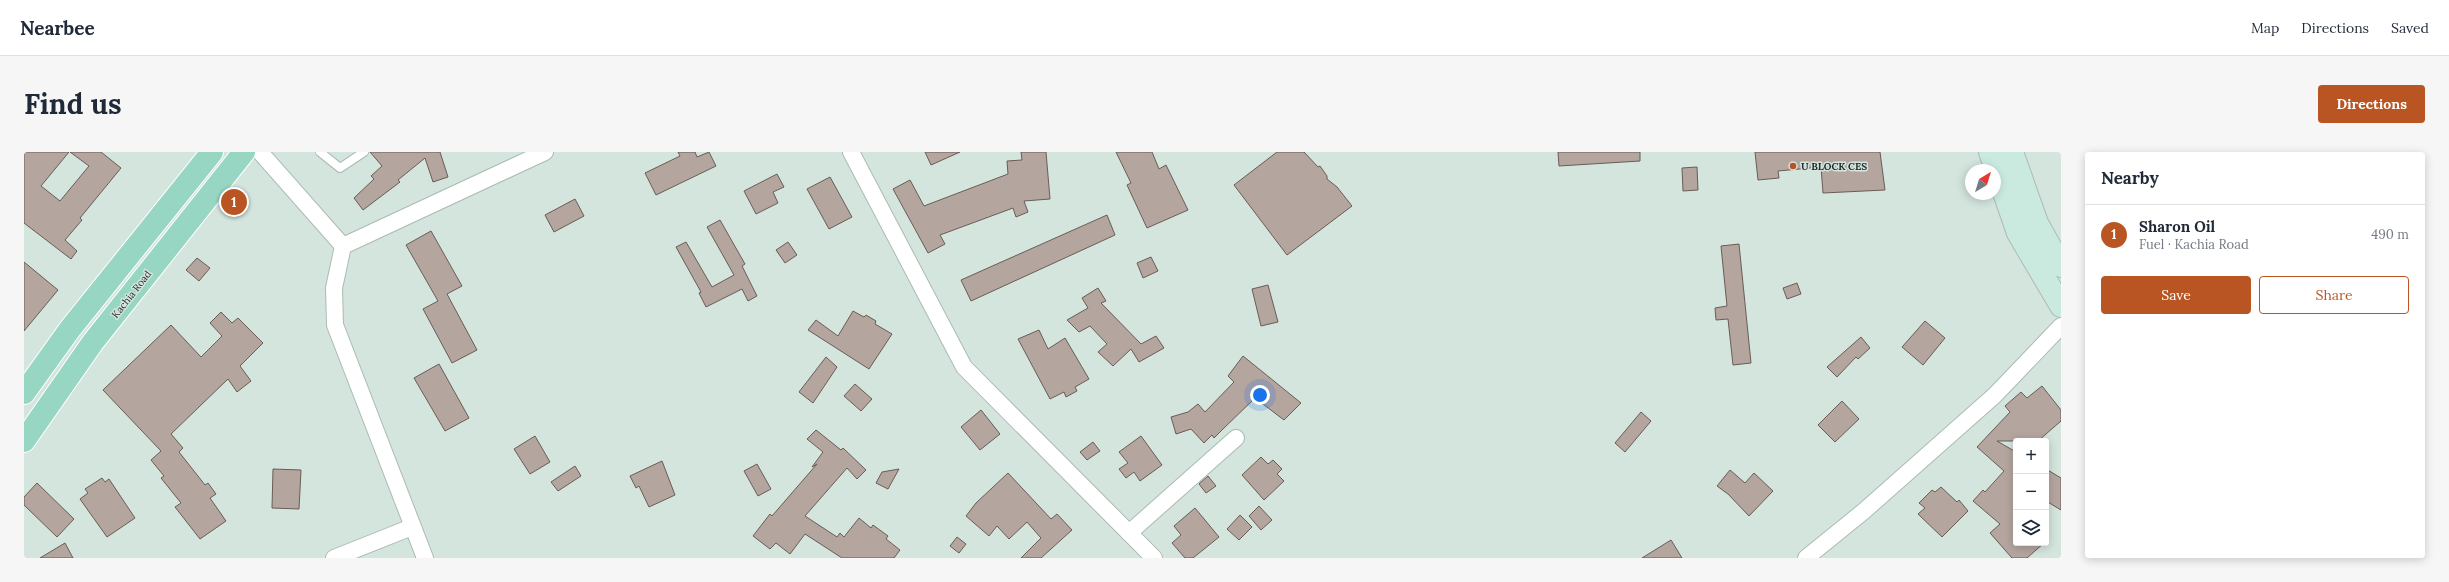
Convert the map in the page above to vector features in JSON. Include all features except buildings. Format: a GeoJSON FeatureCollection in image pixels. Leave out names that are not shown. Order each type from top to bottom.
{"type":"FeatureCollection","features":[{"type":"Feature","properties":{"kind":"main road"},"geometry":{"type":"LineString","coordinates":[[24,393],[70,329],[212,152]]}},
{"type":"Feature","properties":{"kind":"main road","name":"Kachia Road"},"geometry":{"type":"LineString","coordinates":[[24,441],[93,342],[244,152]]}},
{"type":"Feature","properties":{"kind":"street"},"geometry":{"type":"LineString","coordinates":[[260,152],[342,246]]}},
{"type":"Feature","properties":{"kind":"street"},"geometry":{"type":"LineString","coordinates":[[342,246],[545,152]]}},
{"type":"Feature","properties":{"kind":"street"},"geometry":{"type":"LineString","coordinates":[[851,152],[964,367],[1154,558]]}},
{"type":"Feature","properties":{"kind":"street"},"geometry":{"type":"LineString","coordinates":[[1990,152],[1992,162],[2018,233],[2061,306]]}},
{"type":"Feature","properties":{"kind":"street"},"geometry":{"type":"LineString","coordinates":[[2012,152],[2037,222],[2061,266]]}},
{"type":"Feature","properties":{"kind":"street"},"geometry":{"type":"LineString","coordinates":[[342,246],[334,288],[335,324],[412,527],[426,558]]}},
{"type":"Feature","properties":{"kind":"street"},"geometry":{"type":"LineString","coordinates":[[1806,558],[1864,511],[1995,395],[2061,326]]}},
{"type":"Feature","properties":{"kind":"street"},"geometry":{"type":"LineString","coordinates":[[1129,532],[1236,438]]}},
{"type":"Feature","properties":{"kind":"street"},"geometry":{"type":"LineString","coordinates":[[334,558],[412,527]]}},
{"type":"Feature","properties":{"kind":"lane"},"geometry":{"type":"LineString","coordinates":[[320,152],[340,168],[364,152]]}},
{"type":"Feature","properties":{"kind":"place","name":"U BLOCK CES"},"geometry":{"type":"Point","coordinates":[1793,166]}},
{"type":"Feature","properties":{"kind":"place","name":"Sharon Oil"},"geometry":{"type":"Point","coordinates":[234,202]}}]}
